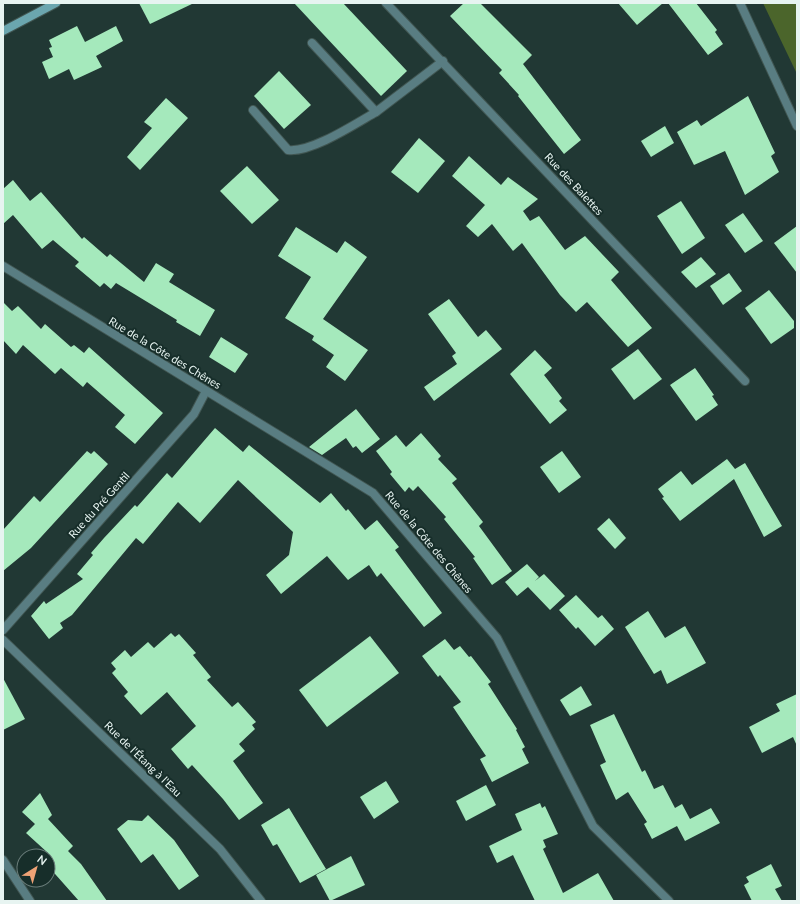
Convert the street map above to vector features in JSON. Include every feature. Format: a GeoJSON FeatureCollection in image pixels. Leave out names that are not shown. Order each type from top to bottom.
{"type":"FeatureCollection","features":[{"type":"Feature","properties":{"kind":"street"},"geometry":{"type":"LineString","coordinates":[[3,31],[56,3]]}},
{"type":"Feature","properties":{"kind":"street","name":"Rue des Balettes"},"geometry":{"type":"LineString","coordinates":[[386,3],[443,61],[745,381]]}},
{"type":"Feature","properties":{"kind":"street"},"geometry":{"type":"LineString","coordinates":[[740,3],[797,126]]}},
{"type":"Feature","properties":{"kind":"street"},"geometry":{"type":"LineString","coordinates":[[312,43],[376,112]]}},
{"type":"Feature","properties":{"kind":"street"},"geometry":{"type":"LineString","coordinates":[[254,110],[288,150],[297,151],[341,133],[376,112],[443,61]]}},
{"type":"Feature","properties":{"kind":"street","name":"Rue de la Côte des Chênes"},"geometry":{"type":"LineString","coordinates":[[3,266],[373,493],[497,638],[593,826],[669,901]]}},
{"type":"Feature","properties":{"kind":"street","name":"Rue du Pré Gentil"},"geometry":{"type":"LineString","coordinates":[[3,630],[194,414],[206,391]]}},
{"type":"Feature","properties":{"kind":"street","name":"Rue de l'Étang à l'Eau"},"geometry":{"type":"LineString","coordinates":[[3,640],[220,849],[261,901]]}},
{"type":"Feature","properties":{"kind":"street"},"geometry":{"type":"LineString","coordinates":[[3,860],[30,901]]}},
{"type":"Feature","properties":{"kind":"green space"},"geometry":{"type":"Polygon","coordinates":[[[763,3],[797,3],[797,74],[763,3]]]}},
{"type":"Feature","properties":{"kind":"building"},"geometry":{"type":"Polygon","coordinates":[[[139,3],[194,3],[150,24],[139,3]]]}},
{"type":"Feature","properties":{"kind":"building"},"geometry":{"type":"Polygon","coordinates":[[[294,3],[343,3],[407,71],[381,96],[294,3]]]}},
{"type":"Feature","properties":{"kind":"building"},"geometry":{"type":"Polygon","coordinates":[[[464,3],[480,3],[532,55],[523,64],[581,140],[564,154],[518,96],[519,95],[499,73],[502,70],[450,16],[464,3]]]}},
{"type":"Feature","properties":{"kind":"building"},"geometry":{"type":"Polygon","coordinates":[[[618,3],[663,3],[637,25],[618,3]]]}},
{"type":"Feature","properties":{"kind":"building"},"geometry":{"type":"Polygon","coordinates":[[[668,3],[696,3],[717,30],[715,32],[723,44],[708,55],[668,3]]]}},
{"type":"Feature","properties":{"kind":"building"},"geometry":{"type":"Polygon","coordinates":[[[77,26],[85,42],[116,26],[123,41],[96,56],[102,67],[74,80],[69,69],[49,79],[42,62],[53,57],[49,48],[52,47],[49,40],[77,26]]]}},
{"type":"Feature","properties":{"kind":"building"},"geometry":{"type":"Polygon","coordinates":[[[279,71],[311,105],[284,129],[254,96],[279,71]]]}},
{"type":"Feature","properties":{"kind":"building"},"geometry":{"type":"Polygon","coordinates":[[[748,96],[775,153],[771,156],[779,172],[745,195],[725,151],[694,165],[677,132],[697,120],[701,126],[748,96]]]}},
{"type":"Feature","properties":{"kind":"building"},"geometry":{"type":"Polygon","coordinates":[[[166,98],[188,118],[140,170],[127,157],[152,128],[144,122],[166,98]]]}},
{"type":"Feature","properties":{"kind":"building"},"geometry":{"type":"Polygon","coordinates":[[[665,126],[674,143],[651,157],[641,141],[665,126]]]}},
{"type":"Feature","properties":{"kind":"building"},"geometry":{"type":"Polygon","coordinates":[[[419,138],[445,161],[418,193],[391,172],[419,138]]]}},
{"type":"Feature","properties":{"kind":"building"},"geometry":{"type":"Polygon","coordinates":[[[469,156],[501,185],[508,177],[538,199],[523,211],[530,221],[539,216],[565,250],[585,236],[619,272],[611,280],[652,328],[628,347],[587,302],[576,312],[560,295],[522,243],[513,251],[492,224],[478,237],[466,226],[485,205],[452,176],[469,156]]]}},
{"type":"Feature","properties":{"kind":"building"},"geometry":{"type":"Polygon","coordinates":[[[247,166],[279,200],[252,224],[220,191],[247,166]]]}},
{"type":"Feature","properties":{"kind":"building"},"geometry":{"type":"Polygon","coordinates":[[[13,180],[30,201],[41,192],[82,239],[84,237],[107,257],[110,254],[144,282],[156,263],[174,274],[169,282],[215,310],[200,336],[176,322],[177,320],[116,283],[111,289],[104,283],[100,287],[75,266],[79,262],[53,240],[42,249],[13,215],[3,224],[3,189],[13,180]]]}},
{"type":"Feature","properties":{"kind":"building"},"geometry":{"type":"Polygon","coordinates":[[[681,201],[705,238],[682,254],[657,216],[681,201]]]}},
{"type":"Feature","properties":{"kind":"building"},"geometry":{"type":"Polygon","coordinates":[[[743,213],[763,241],[745,253],[725,225],[743,213]]]}},
{"type":"Feature","properties":{"kind":"building"},"geometry":{"type":"Polygon","coordinates":[[[797,226],[797,273],[774,243],[797,226]]]}},
{"type":"Feature","properties":{"kind":"building"},"geometry":{"type":"Polygon","coordinates":[[[296,227],[337,253],[345,241],[367,257],[323,319],[368,350],[345,381],[326,367],[334,355],[312,340],[314,336],[285,318],[311,277],[278,256],[296,227]]]}},
{"type":"Feature","properties":{"kind":"building"},"geometry":{"type":"Polygon","coordinates":[[[701,257],[716,274],[696,288],[681,272],[701,257]]]}},
{"type":"Feature","properties":{"kind":"building"},"geometry":{"type":"Polygon","coordinates":[[[729,273],[742,291],[723,305],[710,286],[729,273]]]}},
{"type":"Feature","properties":{"kind":"building"},"geometry":{"type":"Polygon","coordinates":[[[769,290],[794,321],[794,328],[771,344],[745,308],[769,290]]]}},
{"type":"Feature","properties":{"kind":"building"},"geometry":{"type":"Polygon","coordinates":[[[449,299],[478,337],[486,330],[502,349],[434,401],[424,387],[457,364],[452,356],[456,353],[428,314],[449,299]]]}},
{"type":"Feature","properties":{"kind":"building"},"geometry":{"type":"Polygon","coordinates":[[[3,302],[12,311],[18,306],[41,329],[45,324],[71,347],[74,345],[84,353],[89,347],[163,413],[135,444],[115,427],[125,415],[87,382],[83,387],[61,368],[55,374],[23,345],[16,354],[3,340],[3,302]]]}},
{"type":"Feature","properties":{"kind":"building"},"geometry":{"type":"Polygon","coordinates":[[[221,337],[248,354],[235,373],[209,357],[221,337]]]}},
{"type":"Feature","properties":{"kind":"building"},"geometry":{"type":"Polygon","coordinates":[[[638,349],[662,379],[634,400],[611,369],[638,349]]]}},
{"type":"Feature","properties":{"kind":"building"},"geometry":{"type":"Polygon","coordinates":[[[535,350],[552,368],[544,375],[562,398],[559,401],[567,410],[550,424],[510,374],[535,350]]]}},
{"type":"Feature","properties":{"kind":"building"},"geometry":{"type":"Polygon","coordinates":[[[695,368],[714,395],[712,396],[718,405],[696,421],[670,385],[695,368]]]}},
{"type":"Feature","properties":{"kind":"building"},"geometry":{"type":"Polygon","coordinates":[[[356,409],[380,439],[362,453],[356,446],[353,448],[346,438],[322,455],[309,447],[356,409]]]}},
{"type":"Feature","properties":{"kind":"building"},"geometry":{"type":"Polygon","coordinates":[[[215,428],[243,452],[249,445],[320,503],[331,493],[346,511],[348,509],[365,530],[377,520],[399,547],[395,550],[442,613],[424,627],[381,573],[377,577],[369,565],[348,580],[327,556],[281,594],[266,575],[289,555],[293,532],[238,480],[200,523],[178,502],[143,544],[136,538],[72,615],[60,623],[63,628],[49,639],[31,616],[44,601],[46,604],[83,579],[77,574],[93,555],[91,553],[104,538],[135,505],[137,507],[167,473],[172,478],[215,428]]]}},
{"type":"Feature","properties":{"kind":"building"},"geometry":{"type":"Polygon","coordinates":[[[421,433],[441,456],[438,459],[457,479],[452,483],[483,522],[479,526],[512,571],[492,585],[473,558],[475,557],[444,519],[446,517],[418,486],[413,491],[409,487],[405,492],[390,474],[392,472],[376,451],[396,435],[406,447],[421,433]]]}},
{"type":"Feature","properties":{"kind":"building"},"geometry":{"type":"Polygon","coordinates":[[[87,451],[91,454],[94,451],[108,464],[31,548],[3,571],[3,530],[34,496],[40,502],[87,451]]]}},
{"type":"Feature","properties":{"kind":"building"},"geometry":{"type":"Polygon","coordinates":[[[562,451],[581,477],[559,493],[540,467],[562,451]]]}},
{"type":"Feature","properties":{"kind":"building"},"geometry":{"type":"Polygon","coordinates":[[[727,459],[735,469],[745,463],[782,526],[764,537],[734,479],[680,521],[662,498],[664,497],[658,489],[681,471],[692,485],[727,459]]]}},
{"type":"Feature","properties":{"kind":"building"},"geometry":{"type":"Polygon","coordinates":[[[609,518],[626,538],[615,549],[597,529],[609,518]]]}},
{"type":"Feature","properties":{"kind":"building"},"geometry":{"type":"Polygon","coordinates":[[[527,564],[539,577],[535,581],[544,574],[565,596],[550,610],[528,587],[517,596],[505,582],[527,564]]]}},
{"type":"Feature","properties":{"kind":"building"},"geometry":{"type":"Polygon","coordinates":[[[576,595],[598,618],[602,615],[614,629],[595,646],[578,627],[576,629],[559,610],[576,595]]]}},
{"type":"Feature","properties":{"kind":"building"},"geometry":{"type":"Polygon","coordinates":[[[648,611],[665,638],[685,626],[706,663],[667,684],[661,670],[654,674],[625,627],[648,611]]]}},
{"type":"Feature","properties":{"kind":"building"},"geometry":{"type":"Polygon","coordinates":[[[171,633],[175,637],[179,634],[196,653],[193,655],[211,677],[207,680],[232,707],[238,702],[256,722],[252,725],[255,729],[239,744],[245,751],[233,761],[263,803],[239,820],[223,799],[192,765],[188,769],[171,749],[196,726],[167,692],[141,715],[124,696],[128,692],[112,673],[116,669],[111,663],[125,650],[131,657],[148,642],[154,648],[171,633]]]}},
{"type":"Feature","properties":{"kind":"building"},"geometry":{"type":"Polygon","coordinates":[[[370,636],[399,673],[327,727],[299,690],[370,636]]]}},
{"type":"Feature","properties":{"kind":"building"},"geometry":{"type":"Polygon","coordinates":[[[445,639],[454,650],[460,646],[469,657],[471,656],[491,682],[488,684],[517,729],[516,730],[525,747],[522,749],[529,763],[492,782],[480,759],[486,756],[453,707],[461,702],[440,675],[438,677],[422,656],[445,639]]]}},
{"type":"Feature","properties":{"kind":"building"},"geometry":{"type":"Polygon","coordinates":[[[3,678],[25,719],[3,730],[3,678]]]}},
{"type":"Feature","properties":{"kind":"building"},"geometry":{"type":"Polygon","coordinates":[[[581,686],[592,705],[570,716],[560,700],[581,686]]]}},
{"type":"Feature","properties":{"kind":"building"},"geometry":{"type":"Polygon","coordinates":[[[797,694],[797,746],[793,737],[762,753],[749,727],[780,711],[776,704],[797,694]]]}},
{"type":"Feature","properties":{"kind":"building"},"geometry":{"type":"Polygon","coordinates":[[[614,714],[642,772],[645,770],[654,789],[663,785],[675,808],[682,804],[690,819],[711,808],[720,823],[685,841],[677,826],[652,839],[644,824],[647,822],[628,792],[616,800],[600,765],[606,762],[590,725],[614,714]]]}},
{"type":"Feature","properties":{"kind":"building"},"geometry":{"type":"Polygon","coordinates":[[[386,781],[399,802],[374,819],[360,797],[386,781]]]}},
{"type":"Feature","properties":{"kind":"building"},"geometry":{"type":"Polygon","coordinates":[[[486,785],[496,805],[466,821],[456,801],[486,785]]]}},
{"type":"Feature","properties":{"kind":"building"},"geometry":{"type":"Polygon","coordinates":[[[40,793],[52,815],[48,819],[73,846],[68,851],[81,864],[107,901],[79,901],[56,875],[56,848],[42,848],[26,833],[35,824],[22,812],[40,793]]]}},
{"type":"Feature","properties":{"kind":"building"},"geometry":{"type":"Polygon","coordinates":[[[540,803],[542,808],[545,806],[558,834],[543,840],[546,847],[543,849],[563,893],[598,873],[614,901],[535,901],[513,855],[497,863],[489,846],[522,830],[515,814],[540,803]]]}},
{"type":"Feature","properties":{"kind":"building"},"geometry":{"type":"Polygon","coordinates":[[[289,808],[326,869],[300,883],[277,844],[273,846],[261,825],[289,808]]]}},
{"type":"Feature","properties":{"kind":"building"},"geometry":{"type":"Polygon","coordinates":[[[148,815],[174,840],[199,876],[179,890],[153,854],[141,863],[117,829],[128,820],[142,821],[148,815]]]}},
{"type":"Feature","properties":{"kind":"building"},"geometry":{"type":"Polygon","coordinates":[[[351,856],[365,885],[330,901],[316,875],[351,856]]]}},
{"type":"Feature","properties":{"kind":"building"},"geometry":{"type":"Polygon","coordinates":[[[771,864],[782,886],[775,889],[782,901],[752,901],[744,885],[749,882],[746,877],[771,864]]]}}]}
